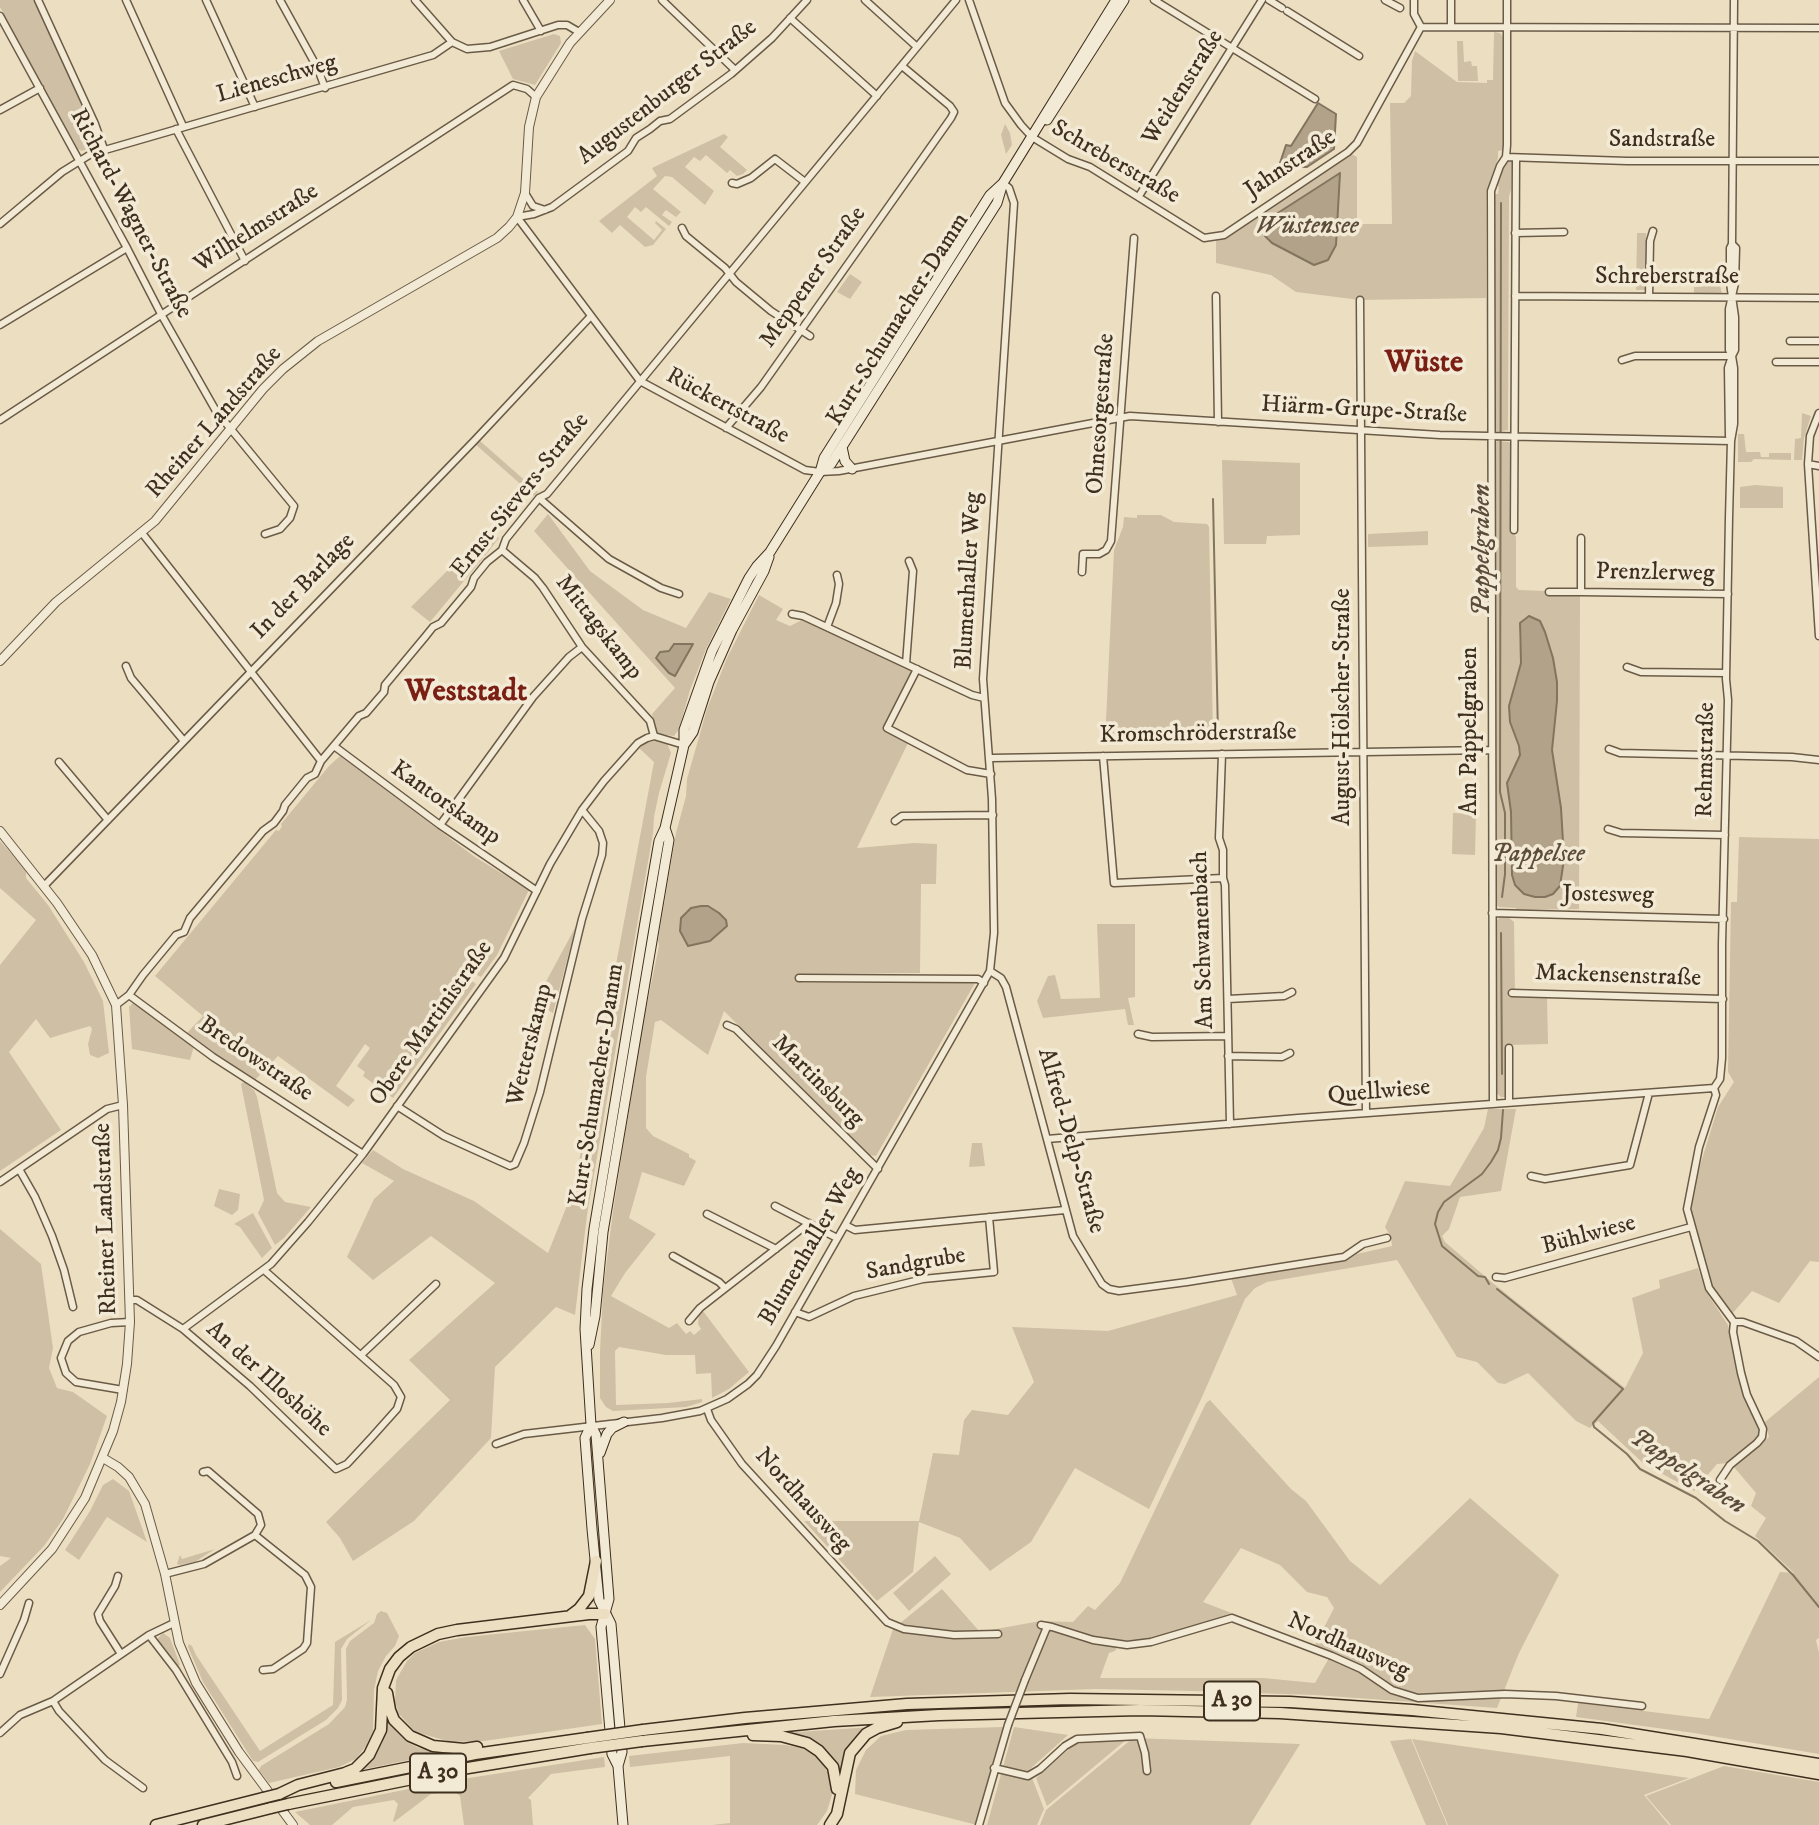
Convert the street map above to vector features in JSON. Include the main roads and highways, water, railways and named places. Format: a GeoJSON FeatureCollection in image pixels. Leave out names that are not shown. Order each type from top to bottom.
{"type":"FeatureCollection","features":[{"type":"Feature","properties":{"kind":"highway"},"geometry":{"type":"LineString","coordinates":[[569,1617],[589,1596],[596,1561]]}},
{"type":"Feature","properties":{"kind":"highway"},"geometry":{"type":"LineString","coordinates":[[279,1794],[298,1785],[345,1773],[363,1762],[374,1748],[381,1730],[381,1694],[390,1670],[399,1657],[411,1647],[438,1634],[605,1614]]}},
{"type":"Feature","properties":{"kind":"highway"},"geometry":{"type":"LineString","coordinates":[[386,1680],[390,1710],[397,1725],[410,1736],[425,1744],[447,1749],[484,1746],[504,1750]]}},
{"type":"Feature","properties":{"kind":"highway","name":"A 30"},"geometry":{"type":"LineString","coordinates":[[156,1825],[279,1794],[504,1750],[643,1736],[745,1718],[907,1704],[1070,1699],[1290,1702],[1602,1729],[1819,1763]]}},
{"type":"Feature","properties":{"kind":"highway","name":"A 30"},"geometry":{"type":"LineString","coordinates":[[643,1736],[939,1715],[1140,1710],[1280,1713],[1412,1720],[1594,1739],[1687,1751],[1819,1774]]}},
{"type":"Feature","properties":{"kind":"highway"},"geometry":{"type":"LineString","coordinates":[[830,1825],[839,1806],[850,1753],[866,1734],[890,1724],[939,1715]]}},
{"type":"Feature","properties":{"kind":"highway"},"geometry":{"type":"LineString","coordinates":[[735,1731],[799,1740],[819,1751],[835,1773],[839,1806]]}},
{"type":"Feature","properties":{"kind":"highway","name":"A 30"},"geometry":{"type":"LineString","coordinates":[[203,1825],[288,1804],[588,1743]]}},
{"type":"Feature","properties":{"kind":"main road"},"geometry":{"type":"LineString","coordinates":[[1032,136],[1116,0]]}},
{"type":"Feature","properties":{"kind":"main road"},"geometry":{"type":"LineString","coordinates":[[1032,136],[1046,121],[1124,0]]}},
{"type":"Feature","properties":{"kind":"main road","name":"Kurt-Schumacher-Damm"},"geometry":{"type":"LineString","coordinates":[[820,472],[831,464],[997,203],[1003,183],[1032,136]]}},
{"type":"Feature","properties":{"kind":"main road","name":"Kurt-Schumacher-Damm"},"geometry":{"type":"LineString","coordinates":[[623,1825],[618,1766],[622,1752],[614,1719],[601,1627],[609,1599],[596,1435],[591,1425],[585,1329],[594,1229],[657,854],[684,745],[684,730],[712,651],[749,578],[770,552],[820,472],[824,458],[986,201],[1003,183]]}},
{"type":"Feature","properties":{"kind":"main road"},"geometry":{"type":"LineString","coordinates":[[842,447],[845,461],[852,468]]}},
{"type":"Feature","properties":{"kind":"main road"},"geometry":{"type":"LineString","coordinates":[[598,1462],[607,1434],[624,1422]]}},
{"type":"Feature","properties":{"kind":"main road","name":"Kurt-Schumacher-Damm"},"geometry":{"type":"LineString","coordinates":[[591,1425],[585,1438],[599,1600],[605,1614]]}},
{"type":"Feature","properties":{"kind":"water"},"geometry":{"type":"Polygon","coordinates":[[[1318,103],[1336,114],[1334,149],[1307,167],[1279,166],[1286,145],[1291,146],[1318,103]]]}},
{"type":"Feature","properties":{"kind":"water","name":"Wüstensee"},"geometry":{"type":"Polygon","coordinates":[[[1340,173],[1336,245],[1328,260],[1314,265],[1272,243],[1265,236],[1270,218],[1340,173]]]}},
{"type":"Feature","properties":{"kind":"water","name":"Pappelsee"},"geometry":{"type":"Polygon","coordinates":[[[1529,616],[1540,621],[1545,632],[1557,682],[1552,750],[1561,808],[1564,859],[1560,886],[1553,894],[1545,897],[1524,894],[1515,885],[1512,875],[1511,812],[1507,783],[1520,755],[1510,722],[1509,706],[1521,663],[1520,623],[1529,616]]]}},
{"type":"Feature","properties":{"kind":"water"},"geometry":{"type":"Polygon","coordinates":[[[674,644],[693,644],[675,676],[656,658],[660,652],[669,651],[674,644]]]}},
{"type":"Feature","properties":{"kind":"water"},"geometry":{"type":"Polygon","coordinates":[[[708,906],[719,913],[726,920],[727,926],[710,941],[688,946],[680,931],[681,918],[691,908],[708,906]]]}},
{"type":"Feature","properties":{"kind":"waterway","name":"Pappelgraben"},"geometry":{"type":"LineString","coordinates":[[1501,203],[1500,792],[1505,813],[1505,874],[1502,897]]}},
{"type":"Feature","properties":{"kind":"waterway"},"geometry":{"type":"LineString","coordinates":[[1213,499],[1218,735]]}},
{"type":"Feature","properties":{"kind":"waterway","name":"Pappelgraben"},"geometry":{"type":"LineString","coordinates":[[1501,933],[1502,1074]]}},
{"type":"Feature","properties":{"kind":"waterway","name":"Pappelgraben"},"geometry":{"type":"LineString","coordinates":[[1489,1284],[1485,1277],[1478,1276],[1442,1246],[1435,1224],[1444,1202],[1482,1174],[1491,1162],[1501,1138],[1503,1110]]}},
{"type":"Feature","properties":{"kind":"waterway","name":"Pappelgraben"},"geometry":{"type":"LineString","coordinates":[[1497,1289],[1623,1389],[1593,1423],[1594,1427],[1627,1454],[1640,1469],[1696,1498],[1725,1521],[1758,1541],[1793,1575],[1819,1607]]}},
{"type":"Feature","properties":{"kind":"district","name":"Wüste"},"geometry":{"type":"Point","coordinates":[1424,364]}},
{"type":"Feature","properties":{"kind":"district","name":"Weststadt"},"geometry":{"type":"Point","coordinates":[466,693]}}]}
